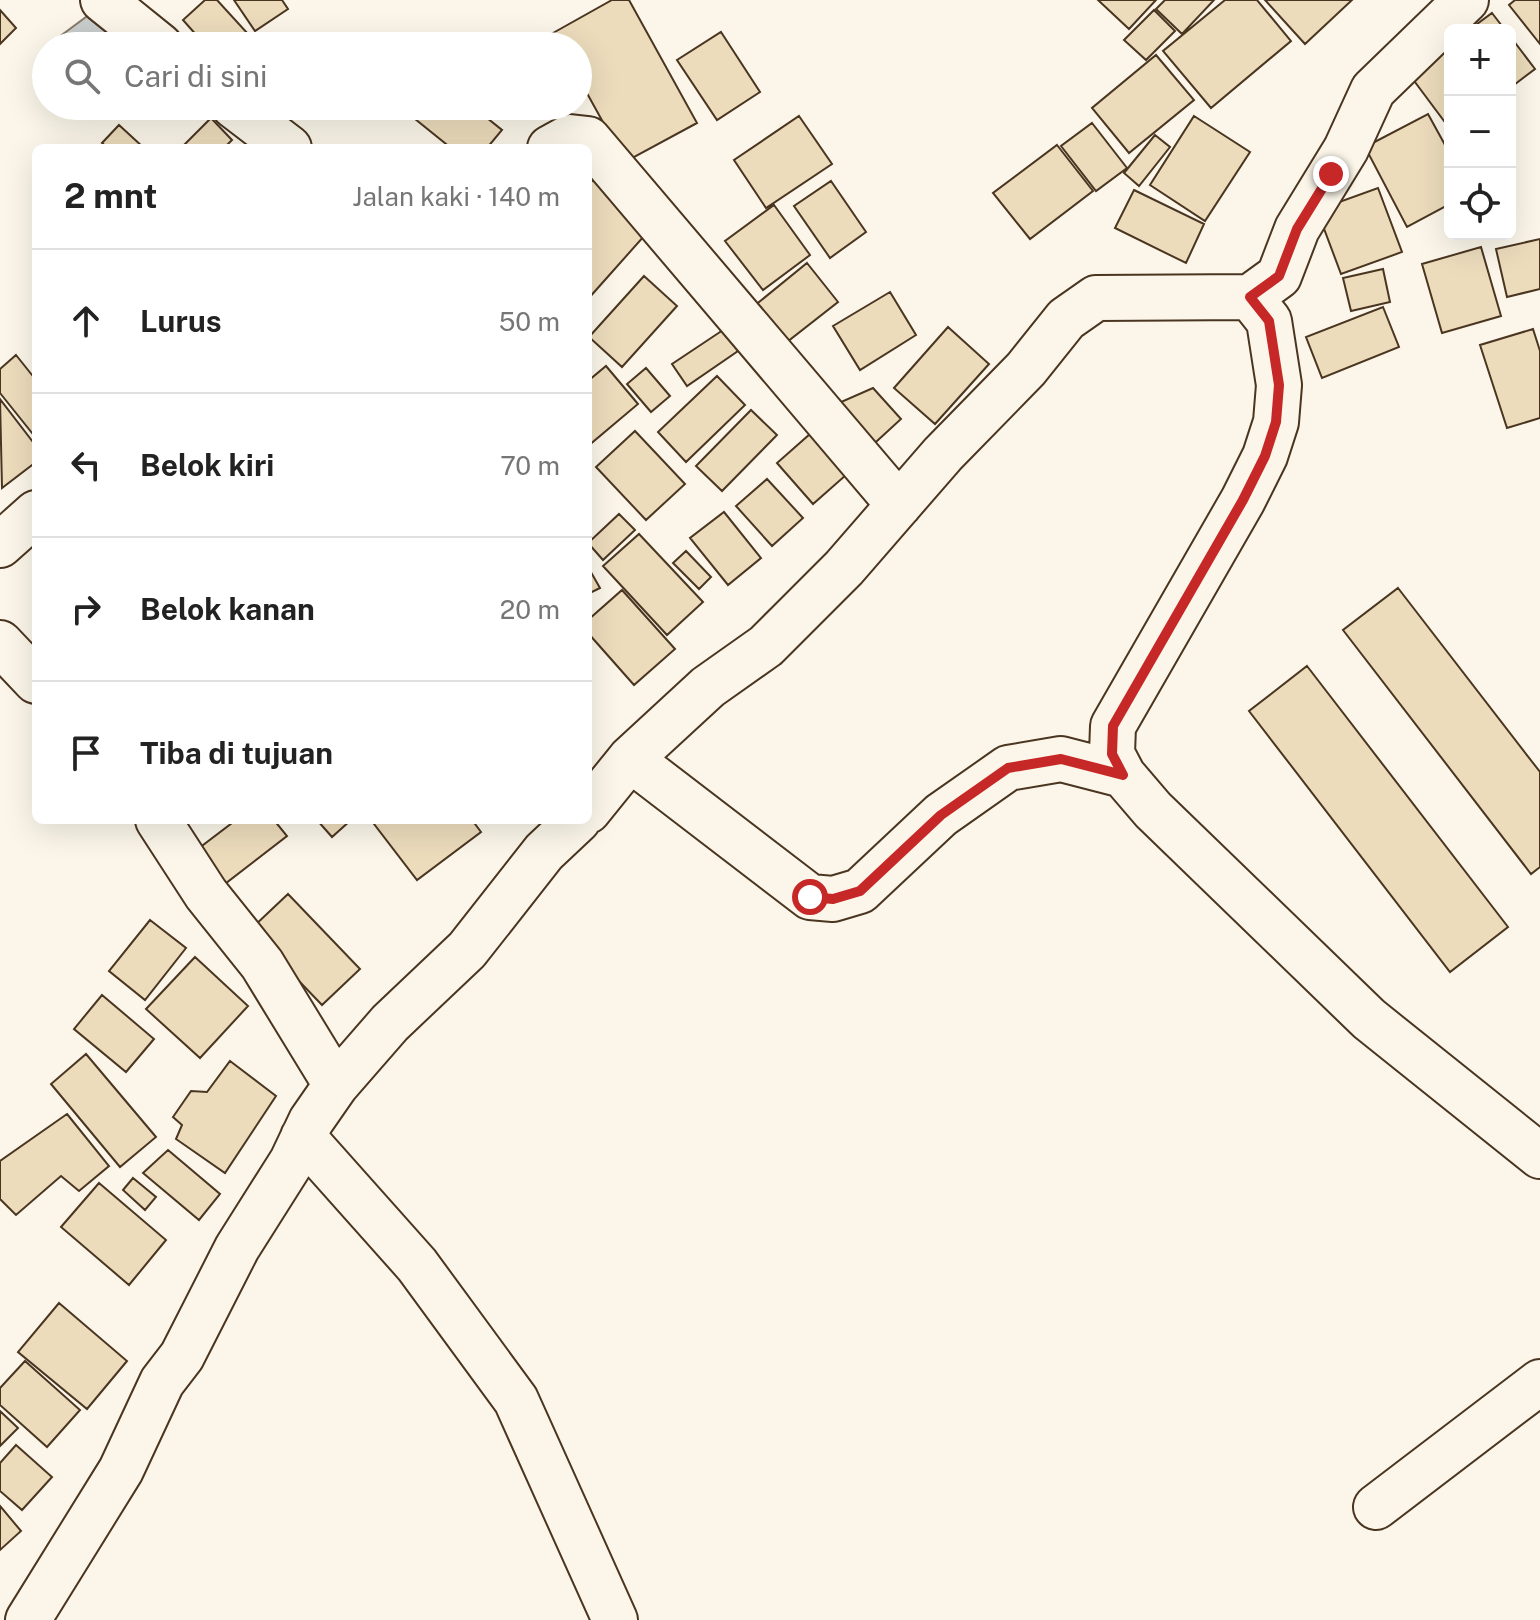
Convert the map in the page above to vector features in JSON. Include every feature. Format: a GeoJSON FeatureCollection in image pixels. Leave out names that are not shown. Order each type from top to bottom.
{"type":"FeatureCollection","features":[{"type":"Feature","properties":{"kind":"street"},"geometry":{"type":"LineString","coordinates":[[103,0],[143,32]]}},
{"type":"Feature","properties":{"kind":"street"},"geometry":{"type":"LineString","coordinates":[[592,806],[630,759],[708,687],[766,646],[844,568],[943,454],[1026,369],[1066,319],[1096,298],[1250,297],[1279,276],[1297,229],[1346,149],[1373,90],[1466,0]]}},
{"type":"Feature","properties":{"kind":"street"},"geometry":{"type":"LineString","coordinates":[[252,120],[284,144]]}},
{"type":"Feature","properties":{"kind":"street"},"geometry":{"type":"LineString","coordinates":[[557,144],[570,137],[588,139],[899,505]]}},
{"type":"Feature","properties":{"kind":"street"},"geometry":{"type":"LineString","coordinates":[[1250,297],[1269,321],[1279,385],[1276,422],[1265,456],[1243,500],[1113,726],[1112,754],[1123,775],[1153,810],[1369,1019],[1540,1156]]}},
{"type":"Feature","properties":{"kind":"street"},"geometry":{"type":"LineString","coordinates":[[0,545],[32,517]]}},
{"type":"Feature","properties":{"kind":"street"},"geometry":{"type":"LineString","coordinates":[[0,643],[32,677]]}},
{"type":"Feature","properties":{"kind":"street"},"geometry":{"type":"LineString","coordinates":[[630,759],[810,897],[833,899],[860,891],[941,815],[1008,768],[1061,759],[1123,775]]}},
{"type":"Feature","properties":{"kind":"street"},"geometry":{"type":"LineString","coordinates":[[161,824],[206,894],[262,964],[336,1085]]}},
{"type":"Feature","properties":{"kind":"street"},"geometry":{"type":"LineString","coordinates":[[28,1620],[121,1470],[162,1382],[182,1356],[237,1248],[336,1085],[390,1023],[467,950],[544,852],[574,824]]}},
{"type":"Feature","properties":{"kind":"street"},"geometry":{"type":"LineString","coordinates":[[303,1137],[417,1265],[516,1400],[615,1620]]}},
{"type":"Feature","properties":{"kind":"street"},"geometry":{"type":"LineString","coordinates":[[1376,1507],[1540,1382]]}},
{"type":"Feature","properties":{"kind":"shaded area"},"geometry":{"type":"Polygon","coordinates":[[[98,8],[126,32],[66,32],[98,8]]]}},
{"type":"Feature","properties":{"kind":"building"},"geometry":{"type":"Polygon","coordinates":[[[205,0],[217,0],[246,32],[194,32],[183,20],[205,0]]]}},
{"type":"Feature","properties":{"kind":"building"},"geometry":{"type":"Polygon","coordinates":[[[234,0],[282,0],[288,9],[255,31],[234,0]]]}},
{"type":"Feature","properties":{"kind":"building"},"geometry":{"type":"Polygon","coordinates":[[[612,0],[629,0],[697,123],[625,162],[592,102],[592,32],[555,32],[612,0]]]}},
{"type":"Feature","properties":{"kind":"building"},"geometry":{"type":"Polygon","coordinates":[[[1098,0],[1156,0],[1129,29],[1098,0]]]}},
{"type":"Feature","properties":{"kind":"building"},"geometry":{"type":"Polygon","coordinates":[[[1165,0],[1214,0],[1182,34],[1156,9],[1165,0]]]}},
{"type":"Feature","properties":{"kind":"building"},"geometry":{"type":"Polygon","coordinates":[[[1225,0],[1257,0],[1291,41],[1211,108],[1163,51],[1225,0]]]}},
{"type":"Feature","properties":{"kind":"building"},"geometry":{"type":"Polygon","coordinates":[[[1265,0],[1352,0],[1305,44],[1265,0]]]}},
{"type":"Feature","properties":{"kind":"building"},"geometry":{"type":"Polygon","coordinates":[[[1515,0],[1540,0],[1540,44],[1509,5],[1515,0]]]}},
{"type":"Feature","properties":{"kind":"building"},"geometry":{"type":"Polygon","coordinates":[[[0,10],[16,28],[0,44],[0,10]]]}},
{"type":"Feature","properties":{"kind":"building"},"geometry":{"type":"Polygon","coordinates":[[[1154,10],[1175,31],[1146,60],[1124,40],[1154,10]]]}},
{"type":"Feature","properties":{"kind":"building"},"geometry":{"type":"Polygon","coordinates":[[[1492,13],[1500,24],[1477,24],[1492,13]]]}},
{"type":"Feature","properties":{"kind":"building"},"geometry":{"type":"Polygon","coordinates":[[[721,32],[760,92],[717,120],[677,60],[721,32]]]}},
{"type":"Feature","properties":{"kind":"building"},"geometry":{"type":"Polygon","coordinates":[[[1516,44],[1535,69],[1516,83],[1516,44]]]}},
{"type":"Feature","properties":{"kind":"building"},"geometry":{"type":"Polygon","coordinates":[[[1444,48],[1444,121],[1409,74],[1444,48]]]}},
{"type":"Feature","properties":{"kind":"building"},"geometry":{"type":"Polygon","coordinates":[[[1156,55],[1194,100],[1129,153],[1092,108],[1156,55]]]}},
{"type":"Feature","properties":{"kind":"building"},"geometry":{"type":"Polygon","coordinates":[[[1428,114],[1444,143],[1444,207],[1407,227],[1365,147],[1428,114]]]}},
{"type":"Feature","properties":{"kind":"building"},"geometry":{"type":"Polygon","coordinates":[[[799,116],[832,164],[766,208],[734,160],[799,116]]]}},
{"type":"Feature","properties":{"kind":"building"},"geometry":{"type":"Polygon","coordinates":[[[1194,116],[1250,152],[1205,221],[1150,185],[1194,116]]]}},
{"type":"Feature","properties":{"kind":"building"},"geometry":{"type":"Polygon","coordinates":[[[209,120],[213,120],[232,140],[228,144],[185,144],[209,120]]]}},
{"type":"Feature","properties":{"kind":"building"},"geometry":{"type":"Polygon","coordinates":[[[416,120],[490,120],[502,130],[490,144],[446,144],[416,120]]]}},
{"type":"Feature","properties":{"kind":"building"},"geometry":{"type":"Polygon","coordinates":[[[1092,123],[1127,168],[1096,191],[1061,146],[1092,123]]]}},
{"type":"Feature","properties":{"kind":"building"},"geometry":{"type":"Polygon","coordinates":[[[119,125],[140,144],[103,144],[119,125]]]}},
{"type":"Feature","properties":{"kind":"building"},"geometry":{"type":"Polygon","coordinates":[[[1155,135],[1170,147],[1139,186],[1124,173],[1155,135]]]}},
{"type":"Feature","properties":{"kind":"building"},"geometry":{"type":"Polygon","coordinates":[[[1057,145],[1093,191],[1030,239],[993,193],[1057,145]]]}},
{"type":"Feature","properties":{"kind":"building"},"geometry":{"type":"Polygon","coordinates":[[[597,176],[653,226],[592,295],[592,181],[597,176]]]}},
{"type":"Feature","properties":{"kind":"building"},"geometry":{"type":"Polygon","coordinates":[[[831,181],[866,232],[830,258],[794,206],[831,181]]]}},
{"type":"Feature","properties":{"kind":"building"},"geometry":{"type":"Polygon","coordinates":[[[1378,188],[1402,252],[1341,274],[1317,210],[1378,188]]]}},
{"type":"Feature","properties":{"kind":"building"},"geometry":{"type":"Polygon","coordinates":[[[1134,190],[1204,224],[1186,263],[1115,228],[1134,190]]]}},
{"type":"Feature","properties":{"kind":"building"},"geometry":{"type":"Polygon","coordinates":[[[774,205],[810,255],[763,290],[725,241],[774,205]]]}},
{"type":"Feature","properties":{"kind":"building"},"geometry":{"type":"Polygon","coordinates":[[[1540,239],[1540,289],[1507,297],[1496,249],[1540,239]]]}},
{"type":"Feature","properties":{"kind":"building"},"geometry":{"type":"Polygon","coordinates":[[[1481,247],[1501,316],[1442,333],[1422,264],[1481,247]]]}},
{"type":"Feature","properties":{"kind":"building"},"geometry":{"type":"Polygon","coordinates":[[[807,263],[838,302],[778,349],[748,311],[807,263]]]}},
{"type":"Feature","properties":{"kind":"building"},"geometry":{"type":"Polygon","coordinates":[[[1383,269],[1390,302],[1351,311],[1343,278],[1383,269]]]}},
{"type":"Feature","properties":{"kind":"building"},"geometry":{"type":"Polygon","coordinates":[[[644,276],[677,306],[622,367],[592,340],[592,334],[644,276]]]}},
{"type":"Feature","properties":{"kind":"building"},"geometry":{"type":"Polygon","coordinates":[[[890,292],[916,335],[860,370],[833,326],[890,292]]]}},
{"type":"Feature","properties":{"kind":"building"},"geometry":{"type":"Polygon","coordinates":[[[1383,307],[1399,347],[1322,378],[1306,337],[1383,307]]]}},
{"type":"Feature","properties":{"kind":"building"},"geometry":{"type":"Polygon","coordinates":[[[948,327],[989,364],[935,424],[894,388],[948,327]]]}},
{"type":"Feature","properties":{"kind":"building"},"geometry":{"type":"Polygon","coordinates":[[[1533,329],[1540,351],[1540,418],[1507,428],[1480,345],[1533,329]]]}},
{"type":"Feature","properties":{"kind":"building"},"geometry":{"type":"Polygon","coordinates":[[[723,330],[738,351],[687,386],[672,364],[723,330]]]}},
{"type":"Feature","properties":{"kind":"building"},"geometry":{"type":"Polygon","coordinates":[[[16,355],[32,375],[32,433],[0,393],[0,369],[16,355]]]}},
{"type":"Feature","properties":{"kind":"building"},"geometry":{"type":"Polygon","coordinates":[[[606,366],[638,404],[592,443],[592,378],[606,366]]]}},
{"type":"Feature","properties":{"kind":"building"},"geometry":{"type":"Polygon","coordinates":[[[646,368],[670,396],[651,412],[627,384],[646,368]]]}},
{"type":"Feature","properties":{"kind":"building"},"geometry":{"type":"Polygon","coordinates":[[[717,376],[745,405],[686,462],[658,432],[717,376]]]}},
{"type":"Feature","properties":{"kind":"building"},"geometry":{"type":"Polygon","coordinates":[[[873,388],[901,419],[865,452],[825,409],[873,388]]]}},
{"type":"Feature","properties":{"kind":"building"},"geometry":{"type":"Polygon","coordinates":[[[0,399],[32,441],[32,465],[2,488],[0,399]]]}},
{"type":"Feature","properties":{"kind":"building"},"geometry":{"type":"Polygon","coordinates":[[[751,410],[777,435],[722,491],[696,466],[751,410]]]}},
{"type":"Feature","properties":{"kind":"building"},"geometry":{"type":"Polygon","coordinates":[[[635,431],[685,484],[646,520],[596,467],[635,431]]]}},
{"type":"Feature","properties":{"kind":"building"},"geometry":{"type":"Polygon","coordinates":[[[810,434],[846,475],[813,504],[777,463],[810,434]]]}},
{"type":"Feature","properties":{"kind":"building"},"geometry":{"type":"Polygon","coordinates":[[[767,479],[803,518],[772,546],[736,506],[767,479]]]}},
{"type":"Feature","properties":{"kind":"building"},"geometry":{"type":"Polygon","coordinates":[[[724,512],[761,558],[728,585],[690,538],[724,512]]]}},
{"type":"Feature","properties":{"kind":"building"},"geometry":{"type":"Polygon","coordinates":[[[619,514],[635,530],[603,560],[592,548],[592,539],[619,514]]]}},
{"type":"Feature","properties":{"kind":"building"},"geometry":{"type":"Polygon","coordinates":[[[639,534],[703,602],[667,635],[603,566],[639,534]]]}},
{"type":"Feature","properties":{"kind":"building"},"geometry":{"type":"Polygon","coordinates":[[[686,551],[711,577],[699,589],[673,563],[686,551]]]}},
{"type":"Feature","properties":{"kind":"building"},"geometry":{"type":"Polygon","coordinates":[[[592,574],[600,588],[592,592],[592,574]]]}},
{"type":"Feature","properties":{"kind":"building"},"geometry":{"type":"Polygon","coordinates":[[[1398,588],[1540,772],[1540,867],[1531,874],[1343,630],[1398,588]]]}},
{"type":"Feature","properties":{"kind":"building"},"geometry":{"type":"Polygon","coordinates":[[[622,590],[675,649],[634,685],[592,638],[592,616],[622,590]]]}},
{"type":"Feature","properties":{"kind":"building"},"geometry":{"type":"Polygon","coordinates":[[[1307,666],[1508,927],[1450,972],[1249,711],[1307,666]]]}},
{"type":"Feature","properties":{"kind":"building"},"geometry":{"type":"Polygon","coordinates":[[[231,824],[277,824],[287,836],[217,890],[190,855],[231,824]]]}},
{"type":"Feature","properties":{"kind":"building"},"geometry":{"type":"Polygon","coordinates":[[[321,824],[347,824],[332,837],[321,824]]]}},
{"type":"Feature","properties":{"kind":"building"},"geometry":{"type":"Polygon","coordinates":[[[374,824],[475,824],[481,832],[417,880],[374,824]]]}},
{"type":"Feature","properties":{"kind":"building"},"geometry":{"type":"Polygon","coordinates":[[[288,894],[360,969],[322,1005],[250,930],[288,894]]]}},
{"type":"Feature","properties":{"kind":"building"},"geometry":{"type":"Polygon","coordinates":[[[150,920],[186,948],[145,1000],[109,971],[150,920]]]}},
{"type":"Feature","properties":{"kind":"building"},"geometry":{"type":"Polygon","coordinates":[[[195,957],[248,1006],[200,1058],[146,1009],[195,957]]]}},
{"type":"Feature","properties":{"kind":"building"},"geometry":{"type":"Polygon","coordinates":[[[102,995],[154,1039],[126,1072],[74,1029],[102,995]]]}},
{"type":"Feature","properties":{"kind":"building"},"geometry":{"type":"Polygon","coordinates":[[[86,1054],[156,1137],[120,1167],[51,1084],[86,1054]]]}},
{"type":"Feature","properties":{"kind":"building"},"geometry":{"type":"Polygon","coordinates":[[[230,1061],[276,1096],[225,1173],[176,1139],[182,1125],[173,1117],[191,1091],[207,1092],[230,1061]]]}},
{"type":"Feature","properties":{"kind":"building"},"geometry":{"type":"Polygon","coordinates":[[[67,1114],[109,1166],[79,1191],[61,1176],[16,1215],[0,1199],[0,1161],[67,1114]]]}},
{"type":"Feature","properties":{"kind":"building"},"geometry":{"type":"Polygon","coordinates":[[[168,1150],[220,1194],[199,1220],[143,1173],[168,1150]]]}},
{"type":"Feature","properties":{"kind":"building"},"geometry":{"type":"Polygon","coordinates":[[[133,1178],[156,1197],[145,1210],[123,1190],[133,1178]]]}},
{"type":"Feature","properties":{"kind":"building"},"geometry":{"type":"Polygon","coordinates":[[[99,1183],[166,1240],[129,1285],[61,1227],[99,1183]]]}},
{"type":"Feature","properties":{"kind":"building"},"geometry":{"type":"Polygon","coordinates":[[[59,1303],[127,1361],[87,1409],[18,1352],[59,1303]]]}},
{"type":"Feature","properties":{"kind":"building"},"geometry":{"type":"Polygon","coordinates":[[[25,1361],[80,1410],[47,1447],[0,1405],[0,1388],[25,1361]]]}},
{"type":"Feature","properties":{"kind":"building"},"geometry":{"type":"Polygon","coordinates":[[[0,1411],[18,1428],[0,1446],[0,1411]]]}},
{"type":"Feature","properties":{"kind":"building"},"geometry":{"type":"Polygon","coordinates":[[[16,1445],[52,1477],[22,1510],[0,1491],[0,1463],[16,1445]]]}},
{"type":"Feature","properties":{"kind":"building"},"geometry":{"type":"Polygon","coordinates":[[[0,1506],[21,1531],[0,1550],[0,1506]]]}},
{"type":"Feature","properties":{"kind":"route"},"geometry":{"type":"LineString","coordinates":[[810,897],[833,899],[860,891],[941,815],[1008,768],[1061,759],[1123,775],[1112,754],[1113,726],[1243,500],[1265,456],[1276,422],[1279,385],[1272,357],[1269,321],[1250,297],[1279,276],[1290,242],[1331,174]]}}]}
